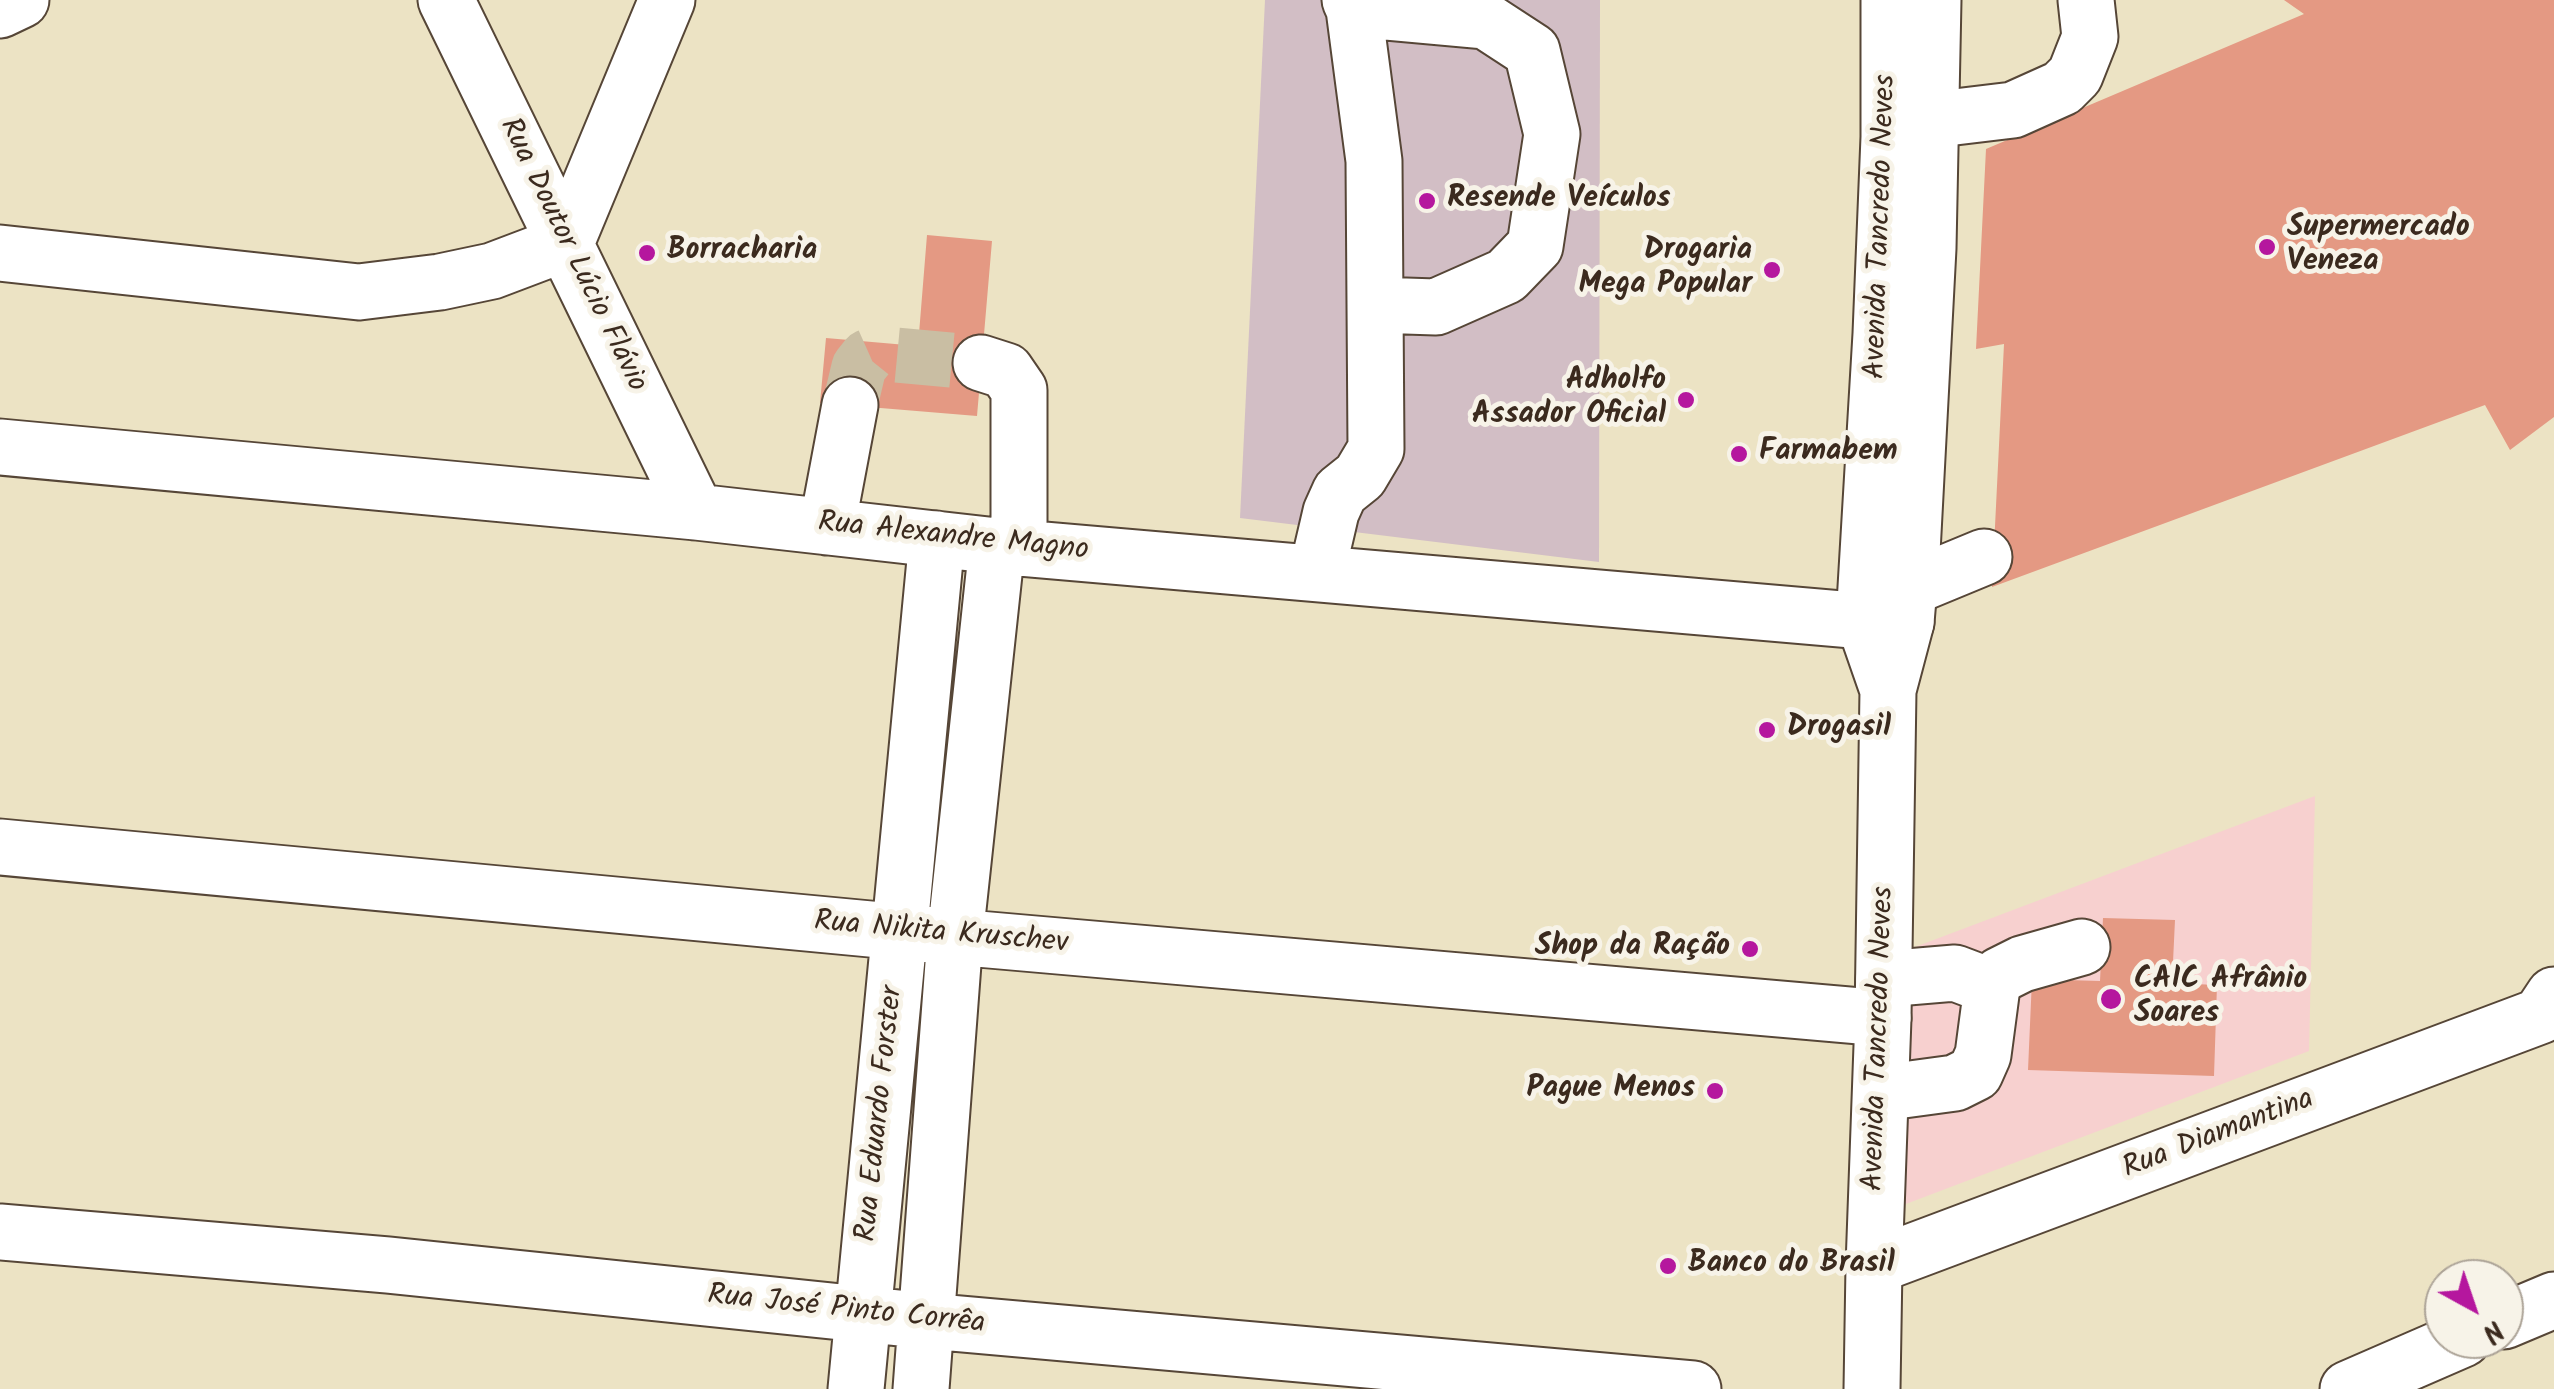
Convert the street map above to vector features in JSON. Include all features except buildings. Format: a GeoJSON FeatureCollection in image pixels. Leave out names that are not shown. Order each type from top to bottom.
{"type":"FeatureCollection","features":[{"type":"Feature","properties":{"kind":"street"},"geometry":{"type":"LineString","coordinates":[[0,10],[20,0]]}},
{"type":"Feature","properties":{"kind":"street","name":"Rua Doutor Lúcio Flávio"},"geometry":{"type":"LineString","coordinates":[[446,0],[696,512]]}},
{"type":"Feature","properties":{"kind":"street"},"geometry":{"type":"LineString","coordinates":[[0,254],[360,292],[492,271],[566,243],[668,0]]}},
{"type":"Feature","properties":{"kind":"street","name":"Avenida Tancredo Neves"},"geometry":{"type":"LineString","coordinates":[[1888,0],[1889,157],[1881,334],[1893,610]]}},
{"type":"Feature","properties":{"kind":"street","name":"Avenida Tancredo Neves"},"geometry":{"type":"LineString","coordinates":[[1872,1389],[1884,998],[1888,690],[1928,248],[1933,0]]}},
{"type":"Feature","properties":{"kind":"street"},"geometry":{"type":"LineString","coordinates":[[1930,120],[2012,110],[2062,88],[2075,75],[2090,37],[2086,0]]}},
{"type":"Feature","properties":{"kind":"street"},"geometry":{"type":"LineString","coordinates":[[1317,572],[1331,512],[1340,492],[1360,476],[1376,449],[1375,305],[1374,161],[1352,4],[1486,22],[1532,51],[1552,134],[1535,246],[1506,276],[1436,307],[1375,305]]}},
{"type":"Feature","properties":{"kind":"street","name":"Rua Eduardo Forster"},"geometry":{"type":"LineString","coordinates":[[922,1389],[955,938],[1008,546],[1019,390],[1006,371],[981,362]]}},
{"type":"Feature","properties":{"kind":"street"},"geometry":{"type":"LineString","coordinates":[[827,527],[850,405]]}},
{"type":"Feature","properties":{"kind":"street","name":"Rua Alexandre Magno"},"geometry":{"type":"LineString","coordinates":[[0,447],[696,512],[936,540],[1317,572],[1893,610]]}},
{"type":"Feature","properties":{"kind":"street","name":"Rua Eduardo Forster"},"geometry":{"type":"LineString","coordinates":[[856,1389],[936,540]]}},
{"type":"Feature","properties":{"kind":"street"},"geometry":{"type":"LineString","coordinates":[[1893,610],[1984,557]]}},
{"type":"Feature","properties":{"kind":"street","name":"Rua Nikita Kruschev"},"geometry":{"type":"LineString","coordinates":[[0,847],[955,938],[1884,998],[1956,973],[1992,988]]}},
{"type":"Feature","properties":{"kind":"street"},"geometry":{"type":"LineString","coordinates":[[1881,1093],[1955,1083],[1975,1074],[1983,1055],[1992,988],[2000,975],[2022,964],[2082,947]]}},
{"type":"Feature","properties":{"kind":"street","name":"Rua Diamantina"},"geometry":{"type":"LineString","coordinates":[[1874,1266],[2549,1019]]}},
{"type":"Feature","properties":{"kind":"street","name":"Rua José Pinto Corrêa"},"geometry":{"type":"LineString","coordinates":[[0,1232],[388,1266],[928,1322],[1692,1389]]}},
{"type":"Feature","properties":{"kind":"street"},"geometry":{"type":"LineString","coordinates":[[2524,1313],[2554,1300]]}},
{"type":"Feature","properties":{"kind":"street"},"geometry":{"type":"LineString","coordinates":[[2348,1389],[2424,1356]]}},
{"type":"Feature","properties":{"kind":"shaded area","name":"Resende Veículos"},"geometry":{"type":"Polygon","coordinates":[[[1265,0],[1600,0],[1599,562],[1240,518],[1265,0]]]}},
{"type":"Feature","properties":{"kind":"shaded area","name":"CAIC Afrânio Soares"},"geometry":{"type":"Polygon","coordinates":[[[2315,796],[2309,1051],[1898,1207],[1915,947],[2315,796]]]}},
{"type":"Feature","properties":{"kind":"tunnel"},"geometry":{"type":"LineString","coordinates":[[850,405],[859,367],[876,353],[981,363]]}},
{"type":"Feature","properties":{"kind":"place","name":"Resende Veículos"},"geometry":{"type":"Point","coordinates":[1427,201]}},
{"type":"Feature","properties":{"kind":"place","name":"Supermercado Veneza"},"geometry":{"type":"Point","coordinates":[2267,247]}},
{"type":"Feature","properties":{"kind":"place","name":"Borracharia"},"geometry":{"type":"Point","coordinates":[647,253]}},
{"type":"Feature","properties":{"kind":"place","name":"Drogaria Mega Popular"},"geometry":{"type":"Point","coordinates":[1772,270]}},
{"type":"Feature","properties":{"kind":"place","name":"Adholfo Assador Oficial"},"geometry":{"type":"Point","coordinates":[1686,400]}},
{"type":"Feature","properties":{"kind":"place","name":"Farmabem"},"geometry":{"type":"Point","coordinates":[1739,454]}},
{"type":"Feature","properties":{"kind":"place","name":"Drogasil"},"geometry":{"type":"Point","coordinates":[1767,730]}},
{"type":"Feature","properties":{"kind":"place","name":"Shop da Ração"},"geometry":{"type":"Point","coordinates":[1750,949]}},
{"type":"Feature","properties":{"kind":"place","name":"CAIC Afrânio Soares"},"geometry":{"type":"Point","coordinates":[2111,999]}},
{"type":"Feature","properties":{"kind":"place","name":"Pague Menos"},"geometry":{"type":"Point","coordinates":[1715,1091]}},
{"type":"Feature","properties":{"kind":"place","name":"Banco do Brasil"},"geometry":{"type":"Point","coordinates":[1668,1266]}}]}
